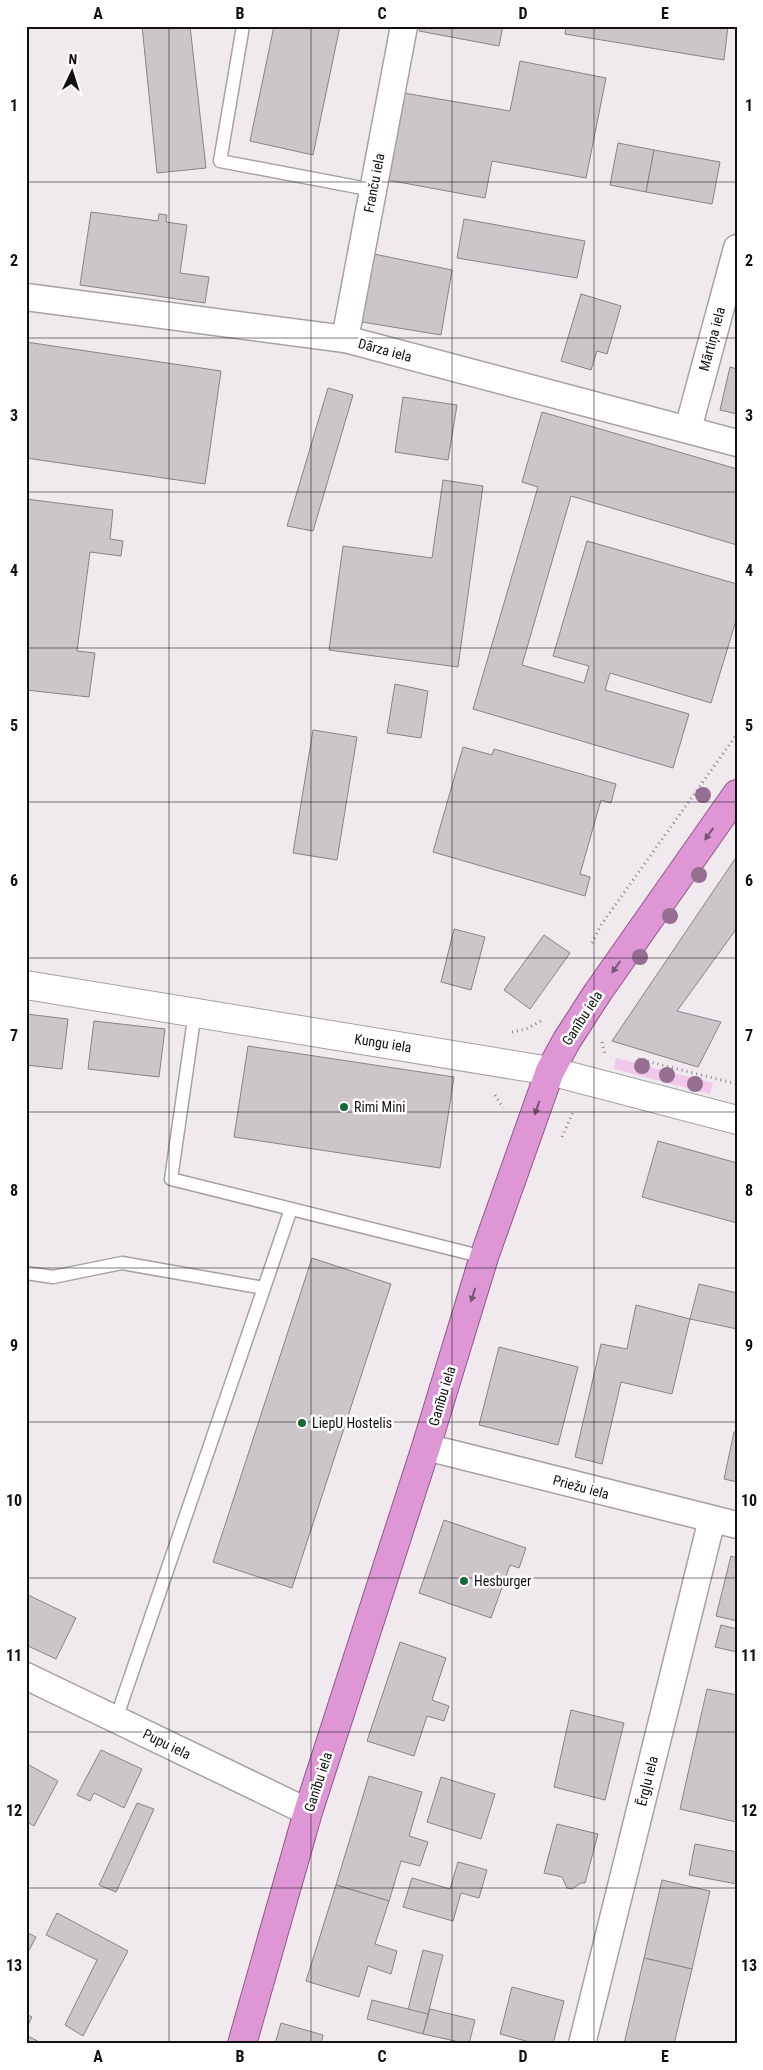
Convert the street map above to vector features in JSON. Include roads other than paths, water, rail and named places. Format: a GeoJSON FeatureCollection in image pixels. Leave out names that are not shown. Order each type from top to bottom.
{"type":"FeatureCollection","features":[{"type":"Feature","properties":{"kind":"highway","name":"Ganību iela"},"geometry":{"type":"LineString","coordinates":[[242,2044],[308,1812],[426,1447],[484,1257],[550,1071],[598,992],[737,794]]}},
{"type":"Feature","properties":{"kind":"street","name":"Franču iela"},"geometry":{"type":"LineString","coordinates":[[345,340],[404,26]]}},
{"type":"Feature","properties":{"kind":"street","name":"Mārtiņa iela"},"geometry":{"type":"LineString","coordinates":[[688,429],[737,248]]}},
{"type":"Feature","properties":{"kind":"street","name":"Dārza iela"},"geometry":{"type":"LineString","coordinates":[[26,297],[345,340],[737,443]]}},
{"type":"Feature","properties":{"kind":"street","name":"Kungu iela"},"geometry":{"type":"LineString","coordinates":[[26,985],[550,1071],[737,1120]]}},
{"type":"Feature","properties":{"kind":"street","name":"Priežu iela"},"geometry":{"type":"LineString","coordinates":[[426,1447],[737,1525]]}},
{"type":"Feature","properties":{"kind":"street","name":"Ērgļu iela"},"geometry":{"type":"LineString","coordinates":[[582,2044],[712,1519]]}},
{"type":"Feature","properties":{"kind":"street","name":"Pupu iela"},"geometry":{"type":"LineString","coordinates":[[26,1676],[308,1812]]}},
{"type":"Feature","properties":{"kind":"lane"},"geometry":{"type":"LineString","coordinates":[[243,26],[220,161],[373,190]]}},
{"type":"Feature","properties":{"kind":"lane"},"geometry":{"type":"LineString","coordinates":[[195,1012],[171,1179],[484,1257]]}},
{"type":"Feature","properties":{"kind":"lane"},"geometry":{"type":"LineString","coordinates":[[116,1719],[291,1209]]}},
{"type":"Feature","properties":{"kind":"lane"},"geometry":{"type":"LineString","coordinates":[[26,1273],[53,1277],[122,1262],[264,1288]]}},
{"type":"Feature","properties":{"kind":"place","name":"Rimi Mini"},"geometry":{"type":"Point","coordinates":[344,1107]}},
{"type":"Feature","properties":{"kind":"place","name":"LiepU Hostelis"},"geometry":{"type":"Point","coordinates":[302,1423]}},
{"type":"Feature","properties":{"kind":"place","name":"Hesburger"},"geometry":{"type":"Point","coordinates":[464,1581]}}]}
